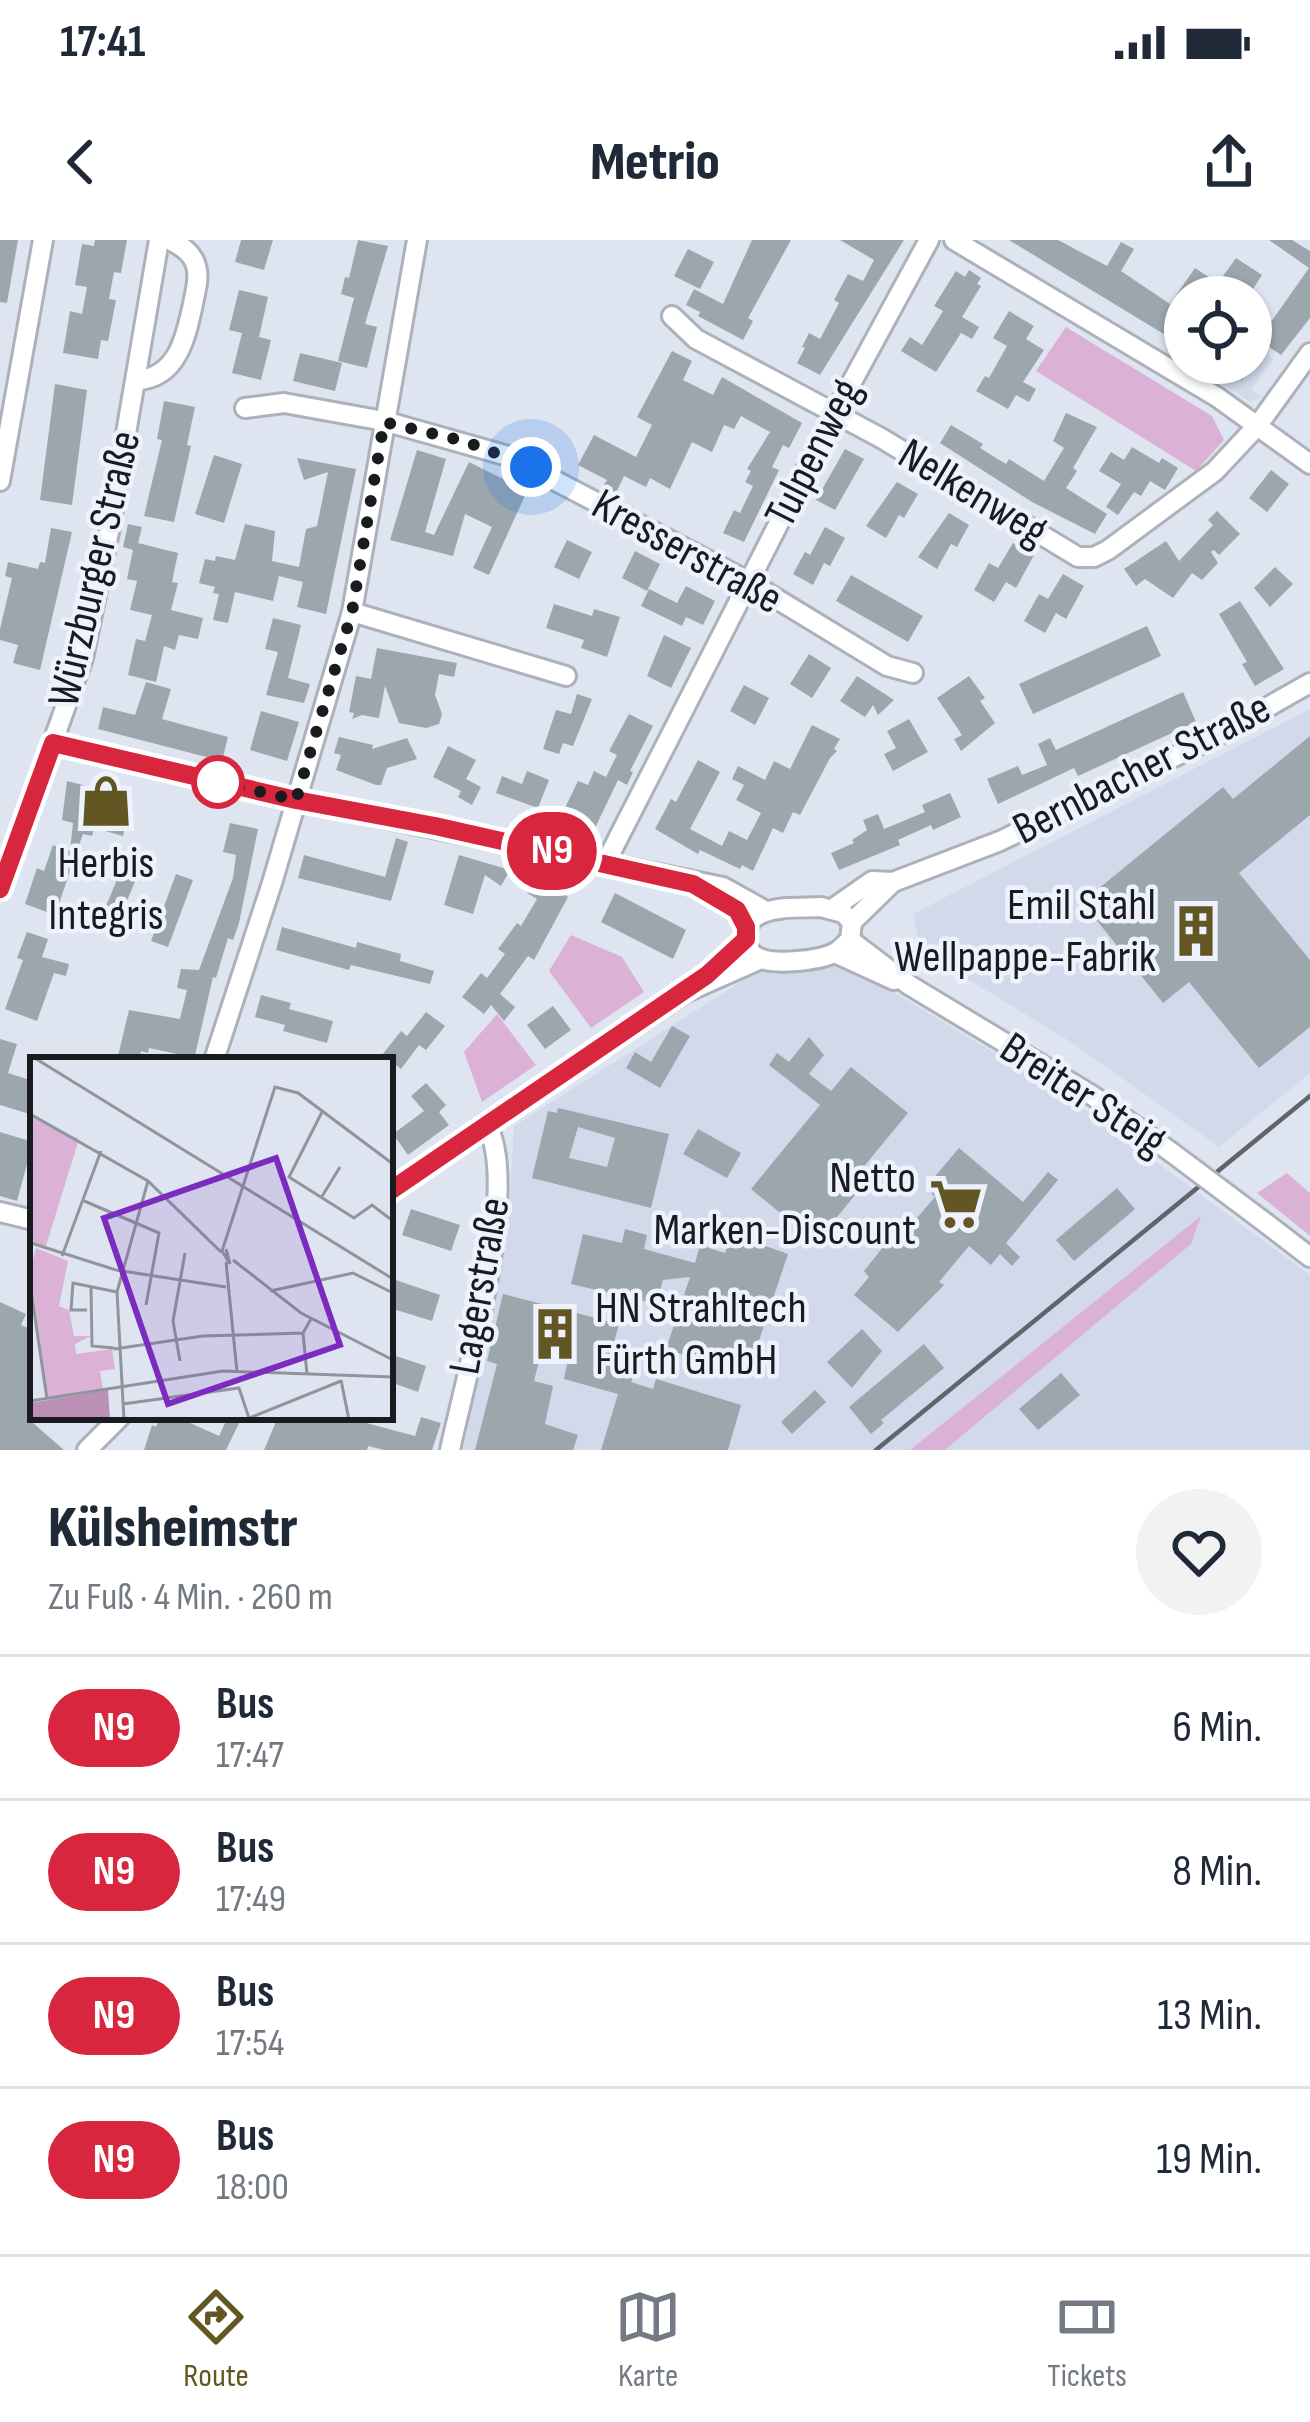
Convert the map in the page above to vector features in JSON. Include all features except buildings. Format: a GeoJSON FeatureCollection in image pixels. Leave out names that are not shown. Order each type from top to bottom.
{"type":"FeatureCollection","features":[{"type":"Feature","properties":{"kind":"street"},"geometry":{"type":"LineString","coordinates":[[0,481],[43,240]]}},
{"type":"Feature","properties":{"kind":"street","name":"Würzburger Straße"},"geometry":{"type":"LineString","coordinates":[[0,889],[83,658],[159,240]]}},
{"type":"Feature","properties":{"kind":"street"},"geometry":{"type":"LineString","coordinates":[[136,380],[150,380],[168,368],[186,336],[196,265],[189,252],[170,240]]}},
{"type":"Feature","properties":{"kind":"street"},"geometry":{"type":"LineString","coordinates":[[215,1057],[352,612],[417,240]]}},
{"type":"Feature","properties":{"kind":"street","name":"Tulpenweg"},"geometry":{"type":"LineString","coordinates":[[606,862],[835,413],[929,240]]}},
{"type":"Feature","properties":{"kind":"street"},"geometry":{"type":"LineString","coordinates":[[954,240],[1107,329],[1258,425],[1310,464]]}},
{"type":"Feature","properties":{"kind":"street","name":"Nelkenweg"},"geometry":{"type":"LineString","coordinates":[[672,316],[696,339],[835,413],[1078,557],[1094,557],[1108,550],[1157,515],[1215,471],[1258,425]]}},
{"type":"Feature","properties":{"kind":"street"},"geometry":{"type":"LineString","coordinates":[[0,349],[23,354]]}},
{"type":"Feature","properties":{"kind":"street"},"geometry":{"type":"LineString","coordinates":[[1258,425],[1310,353]]}},
{"type":"Feature","properties":{"kind":"street","name":"Kresserstraße"},"geometry":{"type":"LineString","coordinates":[[245,408],[284,403],[384,422],[508,456],[748,582],[887,666],[913,673]]}},
{"type":"Feature","properties":{"kind":"street"},"geometry":{"type":"LineString","coordinates":[[352,612],[566,676]]}},
{"type":"Feature","properties":{"kind":"street","name":"Bernbacher Straße"},"geometry":{"type":"LineString","coordinates":[[835,953],[893,881],[1000,841],[1211,739],[1310,683]]}},
{"type":"Feature","properties":{"kind":"street"},"geometry":{"type":"LineString","coordinates":[[53,743],[296,800],[693,884],[723,886],[766,911]]}},
{"type":"Feature","properties":{"kind":"street"},"geometry":{"type":"LineString","coordinates":[[684,993],[746,933],[753,917],[766,911],[832,909],[872,881],[893,881]]}},
{"type":"Feature","properties":{"kind":"street"},"geometry":{"type":"LineString","coordinates":[[693,884],[737,910],[749,949],[761,959]]}},
{"type":"Feature","properties":{"kind":"street","name":"Breiter Steig"},"geometry":{"type":"LineString","coordinates":[[832,909],[843,913],[851,931],[909,986],[1093,1096],[1310,1258]]}},
{"type":"Feature","properties":{"kind":"street"},"geometry":{"type":"LineString","coordinates":[[393,1189],[684,993],[761,959],[796,960],[835,953],[909,986]]}},
{"type":"Feature","properties":{"kind":"street","name":"Lagerstraße"},"geometry":{"type":"LineString","coordinates":[[450,1450],[488,1270],[499,1179],[494,1137],[486,1124]]}},
{"type":"Feature","properties":{"kind":"street"},"geometry":{"type":"LineString","coordinates":[[0,1212],[30,1219]]}},
{"type":"Feature","properties":{"kind":"street"},"geometry":{"type":"LineString","coordinates":[[87,1450],[117,1420]]}},
{"type":"Feature","properties":{"kind":"shaded area"},"geometry":{"type":"Polygon","coordinates":[[[1066,327],[1212,416],[1224,440],[1196,471],[1036,371],[1066,327]]]}},
{"type":"Feature","properties":{"kind":"shaded area"},"geometry":{"type":"Polygon","coordinates":[[[1222,384],[1255,384],[1251,390],[1261,397],[1250,402],[1222,384]]]}},
{"type":"Feature","properties":{"kind":"shaded area"},"geometry":{"type":"Polygon","coordinates":[[[1310,709],[1310,1073],[1219,1147],[1071,1042],[954,971],[919,943],[913,914],[1310,709]]]}},
{"type":"Feature","properties":{"kind":"shaded area"},"geometry":{"type":"Polygon","coordinates":[[[571,935],[622,957],[644,992],[591,1028],[549,971],[571,935]]]}},
{"type":"Feature","properties":{"kind":"shaded area"},"geometry":{"type":"Polygon","coordinates":[[[841,961],[1065,1095],[1310,1275],[1310,1450],[945,1450],[1191,1244],[1199,1218],[910,1450],[463,1450],[509,1216],[514,1126],[761,969],[841,961]]]}},
{"type":"Feature","properties":{"kind":"shaded area"},"geometry":{"type":"Polygon","coordinates":[[[497,1014],[536,1065],[482,1102],[464,1052],[497,1014]]]}},
{"type":"Feature","properties":{"kind":"shaded area"},"geometry":{"type":"Polygon","coordinates":[[[1287,1173],[1310,1193],[1310,1236],[1257,1193],[1287,1173]]]}},
{"type":"Feature","properties":{"kind":"shaded area"},"geometry":{"type":"Polygon","coordinates":[[[1201,1216],[1191,1244],[945,1450],[910,1450],[1201,1216]]]}},
{"type":"Feature","properties":{"kind":"railway"},"geometry":{"type":"LineString","coordinates":[[876,1450],[1310,1096]]}},
{"type":"Feature","properties":{"kind":"bus line","name":"N9"},"geometry":{"type":"LineString","coordinates":[[0,889],[53,743],[296,800],[606,862],[693,884],[737,910],[746,939],[730,957],[393,1189]]}},
{"type":"Feature","properties":{"kind":"place","name":"Herbis Integris"},"geometry":{"type":"Point","coordinates":[106,801]}},
{"type":"Feature","properties":{"kind":"place","name":"Emil Stahl Wellpappe-Fabrik"},"geometry":{"type":"Point","coordinates":[1196,931]}},
{"type":"Feature","properties":{"kind":"place","name":"Netto Marken-Discount"},"geometry":{"type":"Point","coordinates":[956,1204]}},
{"type":"Feature","properties":{"kind":"place","name":"HN Strahltech Fürth GmbH"},"geometry":{"type":"Point","coordinates":[555,1334]}},
{"type":"Feature","properties":{"kind":"route"},"geometry":{"type":"LineString","coordinates":[[218,782],[296,800],[352,612],[384,422],[464,441],[531,467]]}}]}
